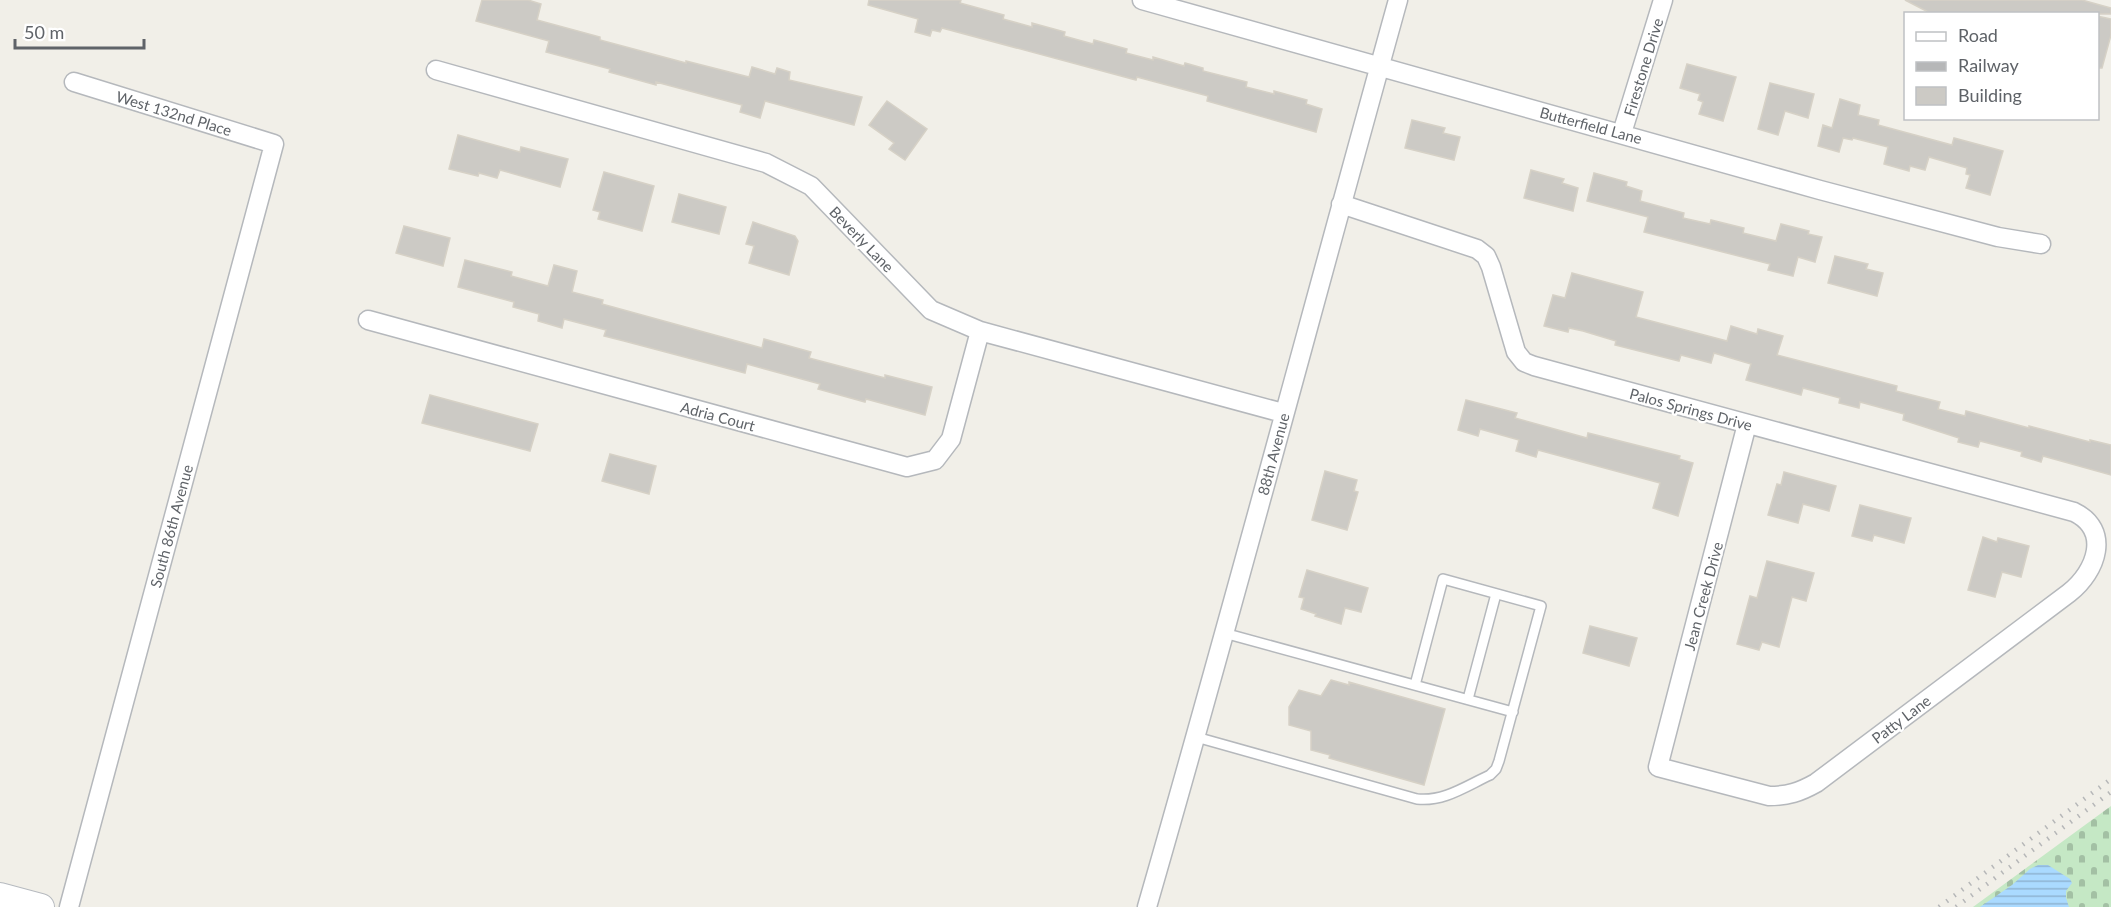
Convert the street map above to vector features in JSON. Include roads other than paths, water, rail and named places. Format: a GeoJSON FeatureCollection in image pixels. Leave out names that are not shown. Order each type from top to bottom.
{"type":"FeatureCollection","features":[{"type":"Feature","properties":{"kind":"street","name":"Butterfield Lane"},"geometry":{"type":"LineString","coordinates":[[1142,0],[1809,186],[1998,237],[2041,244]]}},
{"type":"Feature","properties":{"kind":"street","name":"88th Avenue"},"geometry":{"type":"LineString","coordinates":[[1147,907],[1196,737],[1398,0]]}},
{"type":"Feature","properties":{"kind":"street","name":"Firestone Drive"},"geometry":{"type":"LineString","coordinates":[[1622,133],[1663,0]]}},
{"type":"Feature","properties":{"kind":"street","name":"Beverly Lane"},"geometry":{"type":"LineString","coordinates":[[436,70],[755,160],[782,170],[811,186],[931,310],[980,331],[1283,413]]}},
{"type":"Feature","properties":{"kind":"street","name":"West 132nd Place"},"geometry":{"type":"LineString","coordinates":[[74,82],[274,144]]}},
{"type":"Feature","properties":{"kind":"street","name":"South 86th Avenue"},"geometry":{"type":"LineString","coordinates":[[69,907],[274,144]]}},
{"type":"Feature","properties":{"kind":"street","name":"Palos Springs Drive"},"geometry":{"type":"LineString","coordinates":[[1341,204],[1477,249],[1486,256],[1511,342],[1524,362],[2074,512],[2094,523],[2099,530],[2101,543]]}},
{"type":"Feature","properties":{"kind":"street","name":"Adria Court"},"geometry":{"type":"LineString","coordinates":[[368,320],[908,467],[935,460],[951,439],[980,331]]}},
{"type":"Feature","properties":{"kind":"street","name":"Jean Creek Drive"},"geometry":{"type":"LineString","coordinates":[[1658,767],[1748,424]]}},
{"type":"Feature","properties":{"kind":"street","name":"Patty Lane"},"geometry":{"type":"LineString","coordinates":[[1658,767],[1769,796],[1784,796],[1799,792],[1816,783],[2082,583],[2098,555],[2101,543]]}},
{"type":"Feature","properties":{"kind":"street"},"geometry":{"type":"LineString","coordinates":[[0,896],[41,907]]}},
{"type":"Feature","properties":{"kind":"lane"},"geometry":{"type":"LineString","coordinates":[[1196,737],[1417,799],[1431,801],[1444,797],[1490,775],[1496,769],[1541,606],[1443,579],[1415,685]]}},
{"type":"Feature","properties":{"kind":"lane"},"geometry":{"type":"LineString","coordinates":[[1468,699],[1496,594]]}},
{"type":"Feature","properties":{"kind":"lane"},"geometry":{"type":"LineString","coordinates":[[1224,633],[1513,712]]}},
{"type":"Feature","properties":{"kind":"water"},"geometry":{"type":"Polygon","coordinates":[[[2038,865],[2048,865],[2070,879],[2072,883],[2066,891],[2069,907],[1980,907],[2012,885],[2030,869],[2038,865]]]}},
{"type":"Feature","properties":{"kind":"railway"},"geometry":{"type":"LineString","coordinates":[[1939,907],[2111,779]]}},
{"type":"Feature","properties":{"kind":"railway"},"geometry":{"type":"LineString","coordinates":[[1956,907],[2111,792]]}}]}
